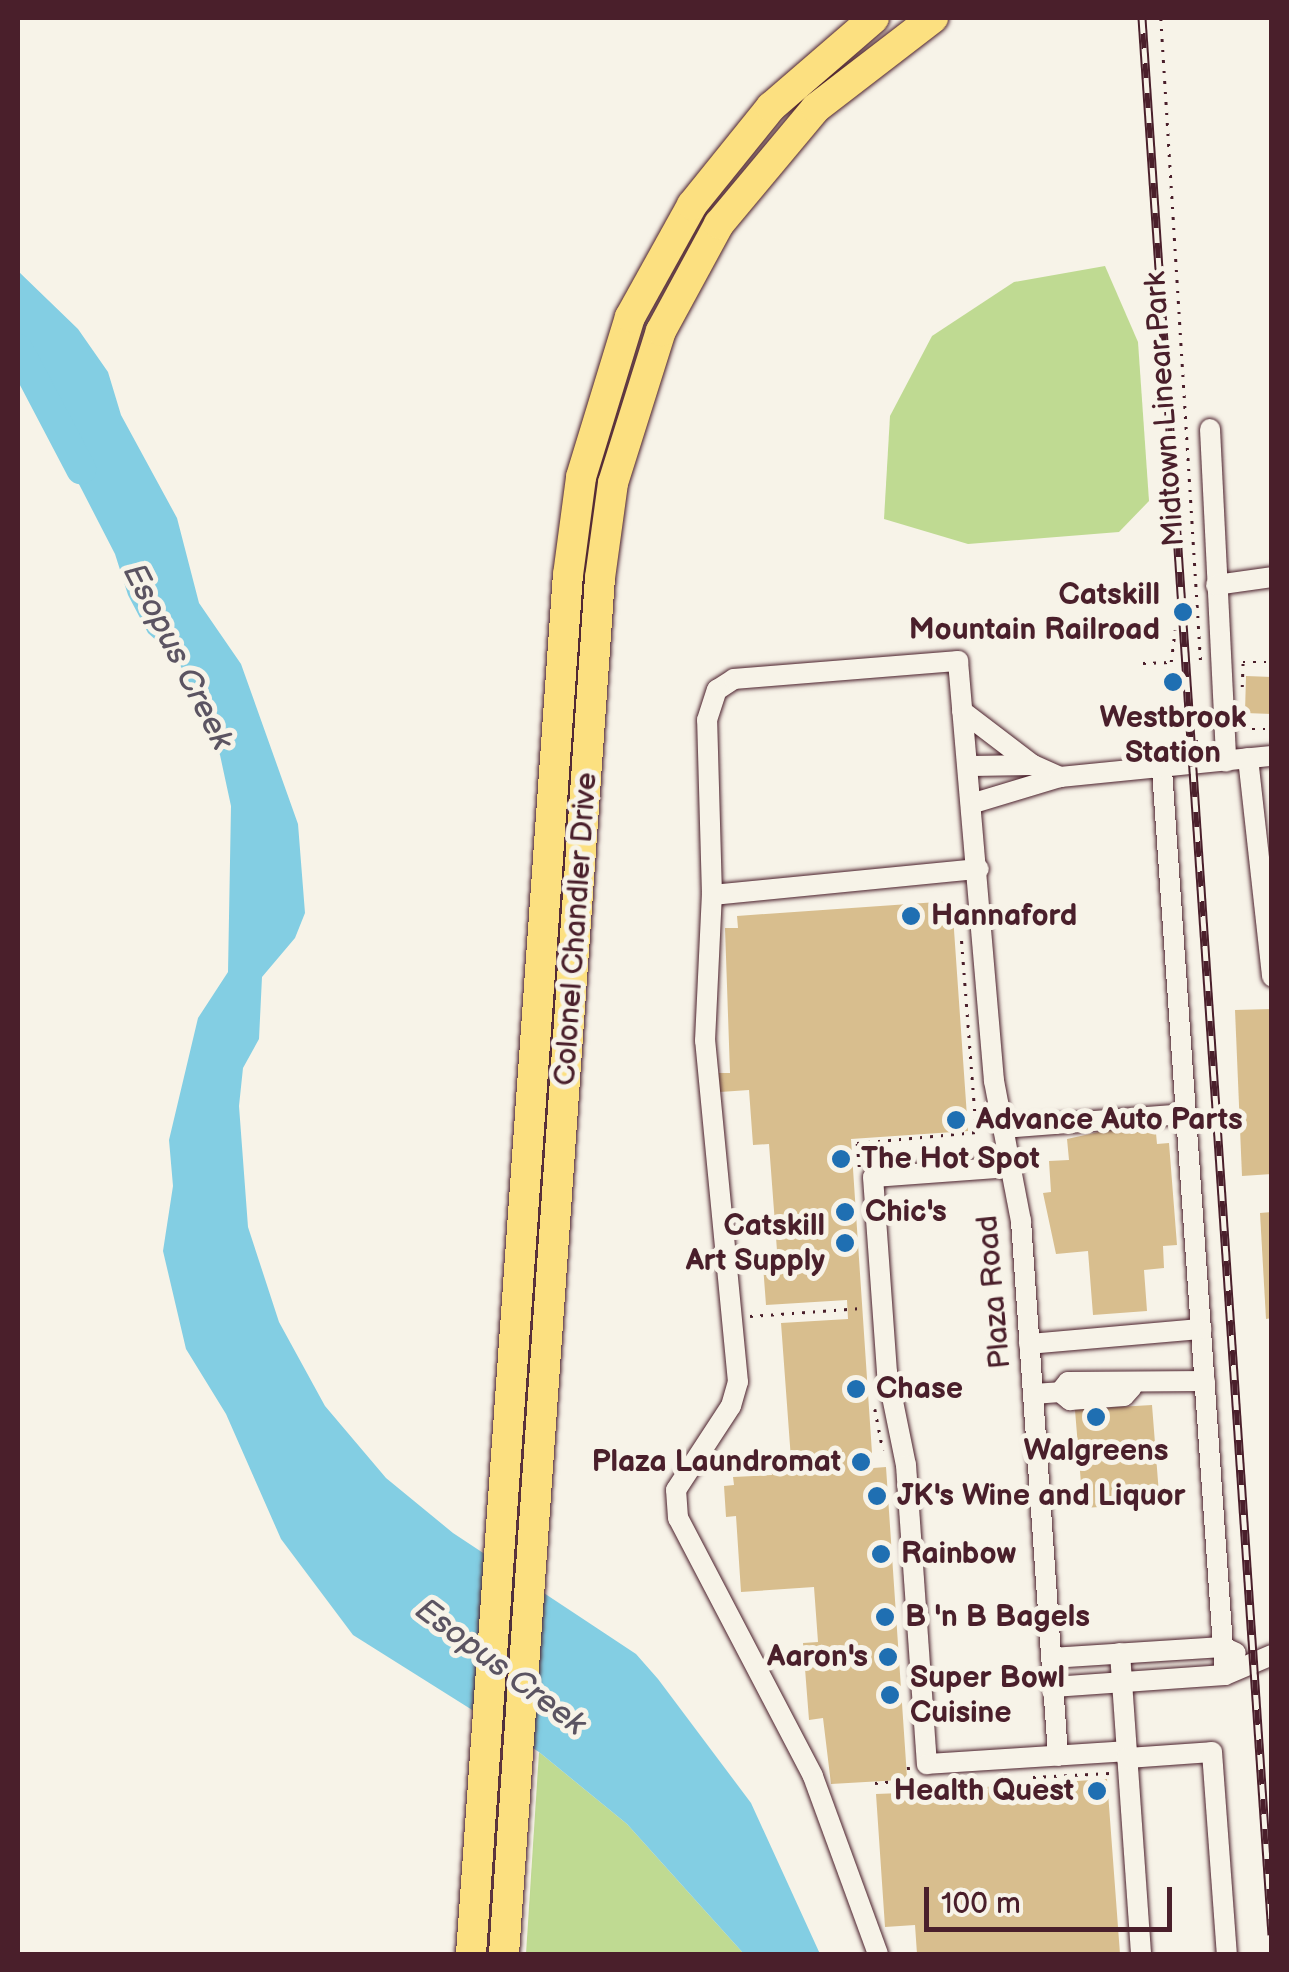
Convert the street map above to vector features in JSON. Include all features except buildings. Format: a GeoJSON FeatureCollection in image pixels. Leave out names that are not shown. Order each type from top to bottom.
{"type":"FeatureCollection","features":[{"type":"Feature","properties":{"kind":"highway","name":"Colonel Chandler Drive"},"geometry":{"type":"LineString","coordinates":[[471,1954],[568,576],[588,445],[630,318],[692,206],[771,107],[874,18]]}},
{"type":"Feature","properties":{"kind":"highway","name":"Colonel Chandler Drive"},"geometry":{"type":"LineString","coordinates":[[504,1954],[600,578],[624,437],[673,302],[737,199],[827,98],[933,18]]}},
{"type":"Feature","properties":{"kind":"street"},"geometry":{"type":"LineString","coordinates":[[1210,429],[1226,762]]}},
{"type":"Feature","properties":{"kind":"street"},"geometry":{"type":"LineString","coordinates":[[1216,585],[1272,577]]}},
{"type":"Feature","properties":{"kind":"street","name":"Plaza Road"},"geometry":{"type":"LineString","coordinates":[[712,895],[706,720],[717,690],[734,679],[958,661],[972,766],[1003,1128],[1029,1344],[1058,1756]]}},
{"type":"Feature","properties":{"kind":"street"},"geometry":{"type":"LineString","coordinates":[[962,710],[1032,765],[1060,777]]}},
{"type":"Feature","properties":{"kind":"street"},"geometry":{"type":"LineString","coordinates":[[974,803],[1060,777],[1169,770],[1272,756]]}},
{"type":"Feature","properties":{"kind":"street"},"geometry":{"type":"LineString","coordinates":[[1248,758],[1272,977]]}},
{"type":"Feature","properties":{"kind":"street"},"geometry":{"type":"LineString","coordinates":[[972,766],[1032,765]]}},
{"type":"Feature","properties":{"kind":"street"},"geometry":{"type":"LineString","coordinates":[[1169,770],[1186,1114],[1225,1676]]}},
{"type":"Feature","properties":{"kind":"street"},"geometry":{"type":"LineString","coordinates":[[878,1954],[812,1776],[678,1518],[676,1490],[735,1396],[734,1317],[705,1041],[712,895],[979,869]]}},
{"type":"Feature","properties":{"kind":"street"},"geometry":{"type":"LineString","coordinates":[[1003,1128],[1186,1114]]}},
{"type":"Feature","properties":{"kind":"street"},"geometry":{"type":"LineString","coordinates":[[1010,1168],[873,1177],[886,1372],[906,1465],[927,1764],[1058,1756],[1123,1760],[1212,1752],[1227,1954]]}},
{"type":"Feature","properties":{"kind":"street"},"geometry":{"type":"LineString","coordinates":[[1029,1344],[1201,1329]]}},
{"type":"Feature","properties":{"kind":"street"},"geometry":{"type":"LineString","coordinates":[[1033,1394],[1060,1392],[1070,1400],[1124,1396],[1132,1386],[1205,1382]]}},
{"type":"Feature","properties":{"kind":"street"},"geometry":{"type":"LineString","coordinates":[[1051,1658],[1223,1646],[1261,1658]]}},
{"type":"Feature","properties":{"kind":"street"},"geometry":{"type":"LineString","coordinates":[[1120,1654],[1123,1760],[1141,1954]]}},
{"type":"Feature","properties":{"kind":"street"},"geometry":{"type":"LineString","coordinates":[[1053,1687],[1225,1676],[1261,1658]]}},
{"type":"Feature","properties":{"kind":"path","name":"Midtown Linear Park"},"geometry":{"type":"LineString","coordinates":[[1161,18],[1202,682]]}},
{"type":"Feature","properties":{"kind":"path"},"geometry":{"type":"LineString","coordinates":[[1143,662],[1171,662],[1175,630]]}},
{"type":"Feature","properties":{"kind":"path"},"geometry":{"type":"LineString","coordinates":[[1242,696],[1243,662],[1272,662]]}},
{"type":"Feature","properties":{"kind":"path"},"geometry":{"type":"LineString","coordinates":[[1241,712],[1240,729],[1272,729]]}},
{"type":"Feature","properties":{"kind":"path"},"geometry":{"type":"LineString","coordinates":[[1169,770],[1175,742],[1206,740]]}},
{"type":"Feature","properties":{"kind":"path"},"geometry":{"type":"LineString","coordinates":[[734,1317],[868,1308]]}},
{"type":"Feature","properties":{"kind":"path"},"geometry":{"type":"LineString","coordinates":[[1021,1778],[1123,1760]]}},
{"type":"Feature","properties":{"kind":"path"},"geometry":{"type":"LineString","coordinates":[[909,1780],[928,1783]]}},
{"type":"Feature","properties":{"kind":"green space"},"geometry":{"type":"Polygon","coordinates":[[[1105,266],[1138,342],[1149,501],[1119,532],[968,544],[884,519],[890,416],[932,336],[1014,282],[1105,266]]]}},
{"type":"Feature","properties":{"kind":"green space"},"geometry":{"type":"Polygon","coordinates":[[[539,1752],[627,1824],[744,1954],[526,1954],[539,1752]]]}},
{"type":"Feature","properties":{"kind":"water"},"geometry":{"type":"Polygon","coordinates":[[[18,271],[78,329],[108,372],[121,415],[177,518],[199,603],[241,664],[298,824],[305,913],[295,938],[262,977],[259,1039],[243,1068],[239,1106],[248,1227],[279,1322],[325,1406],[386,1478],[453,1533],[636,1654],[658,1679],[751,1803],[820,1954],[744,1954],[627,1824],[539,1752],[353,1635],[281,1539],[226,1414],[186,1349],[163,1251],[173,1186],[169,1140],[198,1018],[228,972],[231,806],[220,755],[178,660],[148,633],[128,595],[115,554],[65,457],[56,409],[18,353],[18,271]]]}},
{"type":"Feature","properties":{"kind":"waterway","name":"Esopus Creek"},"geometry":{"type":"LineString","coordinates":[[18,349],[81,469]]}},
{"type":"Feature","properties":{"kind":"railway"},"geometry":{"type":"LineString","coordinates":[[1142,18],[1272,1935]]}},
{"type":"Feature","properties":{"kind":"place","name":"Catskill Mountain Railroad"},"geometry":{"type":"Point","coordinates":[1183,612]}},
{"type":"Feature","properties":{"kind":"place","name":"Westbrook Station"},"geometry":{"type":"Point","coordinates":[1173,682]}},
{"type":"Feature","properties":{"kind":"place","name":"Hannaford"},"geometry":{"type":"Point","coordinates":[911,916]}},
{"type":"Feature","properties":{"kind":"place","name":"Advance Auto Parts"},"geometry":{"type":"Point","coordinates":[956,1120]}},
{"type":"Feature","properties":{"kind":"place","name":"The Hot Spot"},"geometry":{"type":"Point","coordinates":[841,1159]}},
{"type":"Feature","properties":{"kind":"place","name":"Chic's"},"geometry":{"type":"Point","coordinates":[845,1212]}},
{"type":"Feature","properties":{"kind":"place","name":"Catskill Art Supply"},"geometry":{"type":"Point","coordinates":[845,1243]}},
{"type":"Feature","properties":{"kind":"place","name":"Chase"},"geometry":{"type":"Point","coordinates":[856,1389]}},
{"type":"Feature","properties":{"kind":"place","name":"Walgreens"},"geometry":{"type":"Point","coordinates":[1096,1417]}},
{"type":"Feature","properties":{"kind":"place","name":"Plaza Laundromat"},"geometry":{"type":"Point","coordinates":[861,1462]}},
{"type":"Feature","properties":{"kind":"place","name":"JK's Wine and Liquor"},"geometry":{"type":"Point","coordinates":[877,1496]}},
{"type":"Feature","properties":{"kind":"place","name":"Rainbow"},"geometry":{"type":"Point","coordinates":[881,1554]}},
{"type":"Feature","properties":{"kind":"place","name":"B 'n B Bagels"},"geometry":{"type":"Point","coordinates":[885,1617]}},
{"type":"Feature","properties":{"kind":"place","name":"Aaron's"},"geometry":{"type":"Point","coordinates":[888,1657]}},
{"type":"Feature","properties":{"kind":"place","name":"Super Bowl Cuisine"},"geometry":{"type":"Point","coordinates":[890,1695]}},
{"type":"Feature","properties":{"kind":"place","name":"Health Quest"},"geometry":{"type":"Point","coordinates":[1097,1791]}}]}
